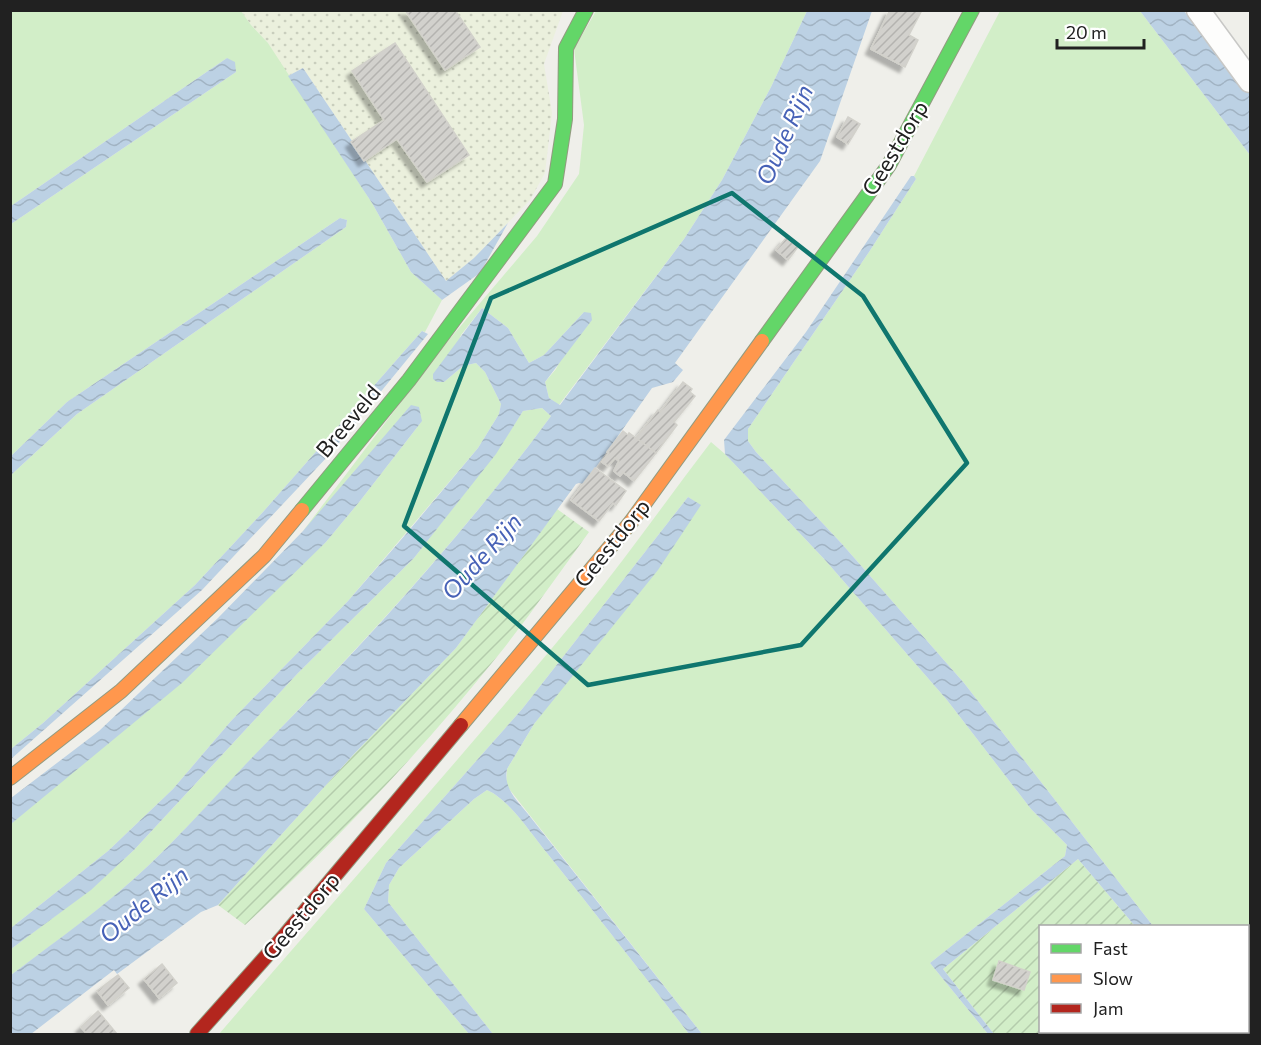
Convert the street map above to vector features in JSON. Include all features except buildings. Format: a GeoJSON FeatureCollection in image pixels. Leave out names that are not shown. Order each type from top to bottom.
{"type":"FeatureCollection","features":[{"type":"Feature","properties":{"kind":"main road","name":"Breeveld"},"geometry":{"type":"LineString","coordinates":[[10,778],[121,691],[264,556],[409,380],[555,184],[565,118],[566,48],[586,10]]}},
{"type":"Feature","properties":{"kind":"main road","name":"Geestdorp"},"geometry":{"type":"LineString","coordinates":[[197,1035],[286,934],[631,522],[889,165],[972,10]]}},
{"type":"Feature","properties":{"kind":"street"},"geometry":{"type":"LineString","coordinates":[[1198,10],[1251,81]]}},
{"type":"Feature","properties":{"kind":"highlighted area"},"geometry":{"type":"Polygon","coordinates":[[[732,193],[863,296],[967,463],[801,645],[588,685],[404,526],[491,298],[732,193]]]}},
{"type":"Feature","properties":{"kind":"green space"},"geometry":{"type":"Polygon","coordinates":[[[11,11],[241,11],[268,43],[372,203],[411,272],[442,300],[425,332],[422,331],[263,512],[195,585],[43,723],[11,749],[11,475],[77,414],[346,227],[347,220],[340,218],[67,402],[11,456],[11,224],[236,72],[227,58],[11,206],[11,11]]]}},
{"type":"Feature","properties":{"kind":"green space"},"geometry":{"type":"Polygon","coordinates":[[[241,11],[563,11],[544,64],[552,113],[545,173],[530,200],[474,258],[446,281],[303,68],[288,76],[268,43],[241,11]]]}},
{"type":"Feature","properties":{"kind":"green space"},"geometry":{"type":"Polygon","coordinates":[[[596,11],[807,11],[771,87],[722,180],[684,239],[559,405],[549,398],[545,382],[556,369],[584,312],[544,355],[529,363],[508,328],[482,308],[461,335],[444,382],[463,366],[476,363],[485,372],[501,404],[499,414],[478,448],[348,601],[231,721],[173,789],[108,851],[11,928],[11,824],[326,542],[422,421],[303,531],[442,348],[537,236],[579,174],[584,125],[574,49],[596,11]]]}},
{"type":"Feature","properties":{"kind":"green space"},"geometry":{"type":"Polygon","coordinates":[[[1000,11],[1140,11],[1250,155],[1250,1034],[1234,1033],[1249,1033],[1249,925],[1152,925],[964,683],[748,441],[748,429],[869,252],[916,179],[914,176],[1000,11]]]}},
{"type":"Feature","properties":{"kind":"green space"},"geometry":{"type":"Polygon","coordinates":[[[542,408],[551,416],[519,458],[419,580],[348,658],[149,865],[99,909],[11,975],[11,949],[90,890],[134,850],[298,673],[414,558],[495,454],[523,411],[542,408]]]}},
{"type":"Feature","properties":{"kind":"green space"},"geometry":{"type":"Polygon","coordinates":[[[711,442],[826,561],[947,700],[1031,809],[1067,845],[1065,856],[930,963],[988,1034],[702,1034],[506,785],[507,769],[534,724],[700,505],[688,497],[523,708],[386,863],[364,909],[469,1034],[219,1034],[582,612],[711,442]]]}},
{"type":"Feature","properties":{"kind":"green space"},"geometry":{"type":"Polygon","coordinates":[[[557,509],[589,532],[512,638],[471,689],[378,794],[245,925],[218,905],[353,755],[456,648],[557,509]]]}},
{"type":"Feature","properties":{"kind":"green space"},"geometry":{"type":"Polygon","coordinates":[[[487,790],[504,801],[520,818],[689,1034],[493,1034],[388,902],[389,885],[399,868],[474,799],[487,790]]]}},
{"type":"Feature","properties":{"kind":"green space"},"geometry":{"type":"Polygon","coordinates":[[[1078,859],[1134,925],[1039,925],[1039,1033],[1083,1034],[994,1034],[943,969],[1078,859]]]}},
{"type":"Feature","properties":{"kind":"water","name":"Oude Rijn"},"geometry":{"type":"Polygon","coordinates":[[[807,11],[872,11],[820,161],[675,363],[683,370],[673,382],[652,388],[584,484],[576,484],[456,648],[353,755],[218,905],[201,912],[117,974],[114,970],[31,1034],[11,1034],[11,975],[116,895],[181,833],[419,580],[487,499],[551,416],[542,408],[523,411],[496,454],[414,558],[298,673],[134,850],[91,890],[11,949],[11,928],[108,851],[173,789],[231,721],[348,601],[478,448],[499,414],[501,404],[485,372],[476,363],[463,366],[444,382],[437,382],[433,379],[433,374],[482,308],[508,328],[529,363],[544,355],[584,312],[591,313],[592,320],[545,382],[549,398],[560,405],[684,239],[722,180],[771,87],[807,11]]]}},
{"type":"Feature","properties":{"kind":"water"},"geometry":{"type":"Polygon","coordinates":[[[1140,11],[1184,11],[1250,94],[1250,155],[1140,11]]]}},
{"type":"Feature","properties":{"kind":"water"},"geometry":{"type":"Polygon","coordinates":[[[227,58],[235,62],[236,72],[11,224],[11,206],[227,58]]]}},
{"type":"Feature","properties":{"kind":"water"},"geometry":{"type":"Polygon","coordinates":[[[303,68],[446,281],[474,258],[508,223],[480,273],[442,300],[411,272],[372,203],[288,76],[303,68]]]}},
{"type":"Feature","properties":{"kind":"water"},"geometry":{"type":"Polygon","coordinates":[[[911,176],[914,176],[916,179],[869,252],[748,429],[748,441],[964,683],[1152,925],[1134,925],[1078,859],[943,969],[994,1034],[988,1034],[930,963],[1065,856],[1067,845],[1031,809],[947,700],[826,561],[725,454],[724,440],[806,332],[911,176]]]}},
{"type":"Feature","properties":{"kind":"water"},"geometry":{"type":"Polygon","coordinates":[[[340,218],[347,220],[346,227],[77,414],[11,475],[11,456],[67,402],[340,218]]]}},
{"type":"Feature","properties":{"kind":"water"},"geometry":{"type":"Polygon","coordinates":[[[422,331],[428,334],[329,455],[202,590],[11,759],[11,749],[43,723],[195,585],[263,512],[422,331]]]}},
{"type":"Feature","properties":{"kind":"water"},"geometry":{"type":"Polygon","coordinates":[[[411,405],[419,407],[422,421],[326,542],[182,683],[11,824],[11,798],[99,731],[218,618],[303,531],[411,405]]]}},
{"type":"Feature","properties":{"kind":"water"},"geometry":{"type":"Polygon","coordinates":[[[688,497],[701,505],[658,570],[534,724],[507,769],[506,776],[515,799],[702,1034],[689,1034],[520,818],[504,801],[487,790],[474,799],[399,868],[389,885],[388,902],[493,1034],[469,1034],[364,909],[386,863],[523,708],[688,497]]]}},
{"type":"Feature","properties":{"kind":"traffic: fast"},"geometry":{"type":"LineString","coordinates":[[302,510],[409,380],[555,184],[565,119],[566,48],[586,10]]}},
{"type":"Feature","properties":{"kind":"traffic: fast"},"geometry":{"type":"LineString","coordinates":[[762,341],[889,165],[972,10]]}},
{"type":"Feature","properties":{"kind":"traffic: slow"},"geometry":{"type":"LineString","coordinates":[[461,725],[631,522],[762,341]]}},
{"type":"Feature","properties":{"kind":"traffic: slow"},"geometry":{"type":"LineString","coordinates":[[10,778],[121,691],[264,556],[302,510]]}},
{"type":"Feature","properties":{"kind":"traffic: jam"},"geometry":{"type":"LineString","coordinates":[[197,1034],[286,934],[461,725]]}}]}
